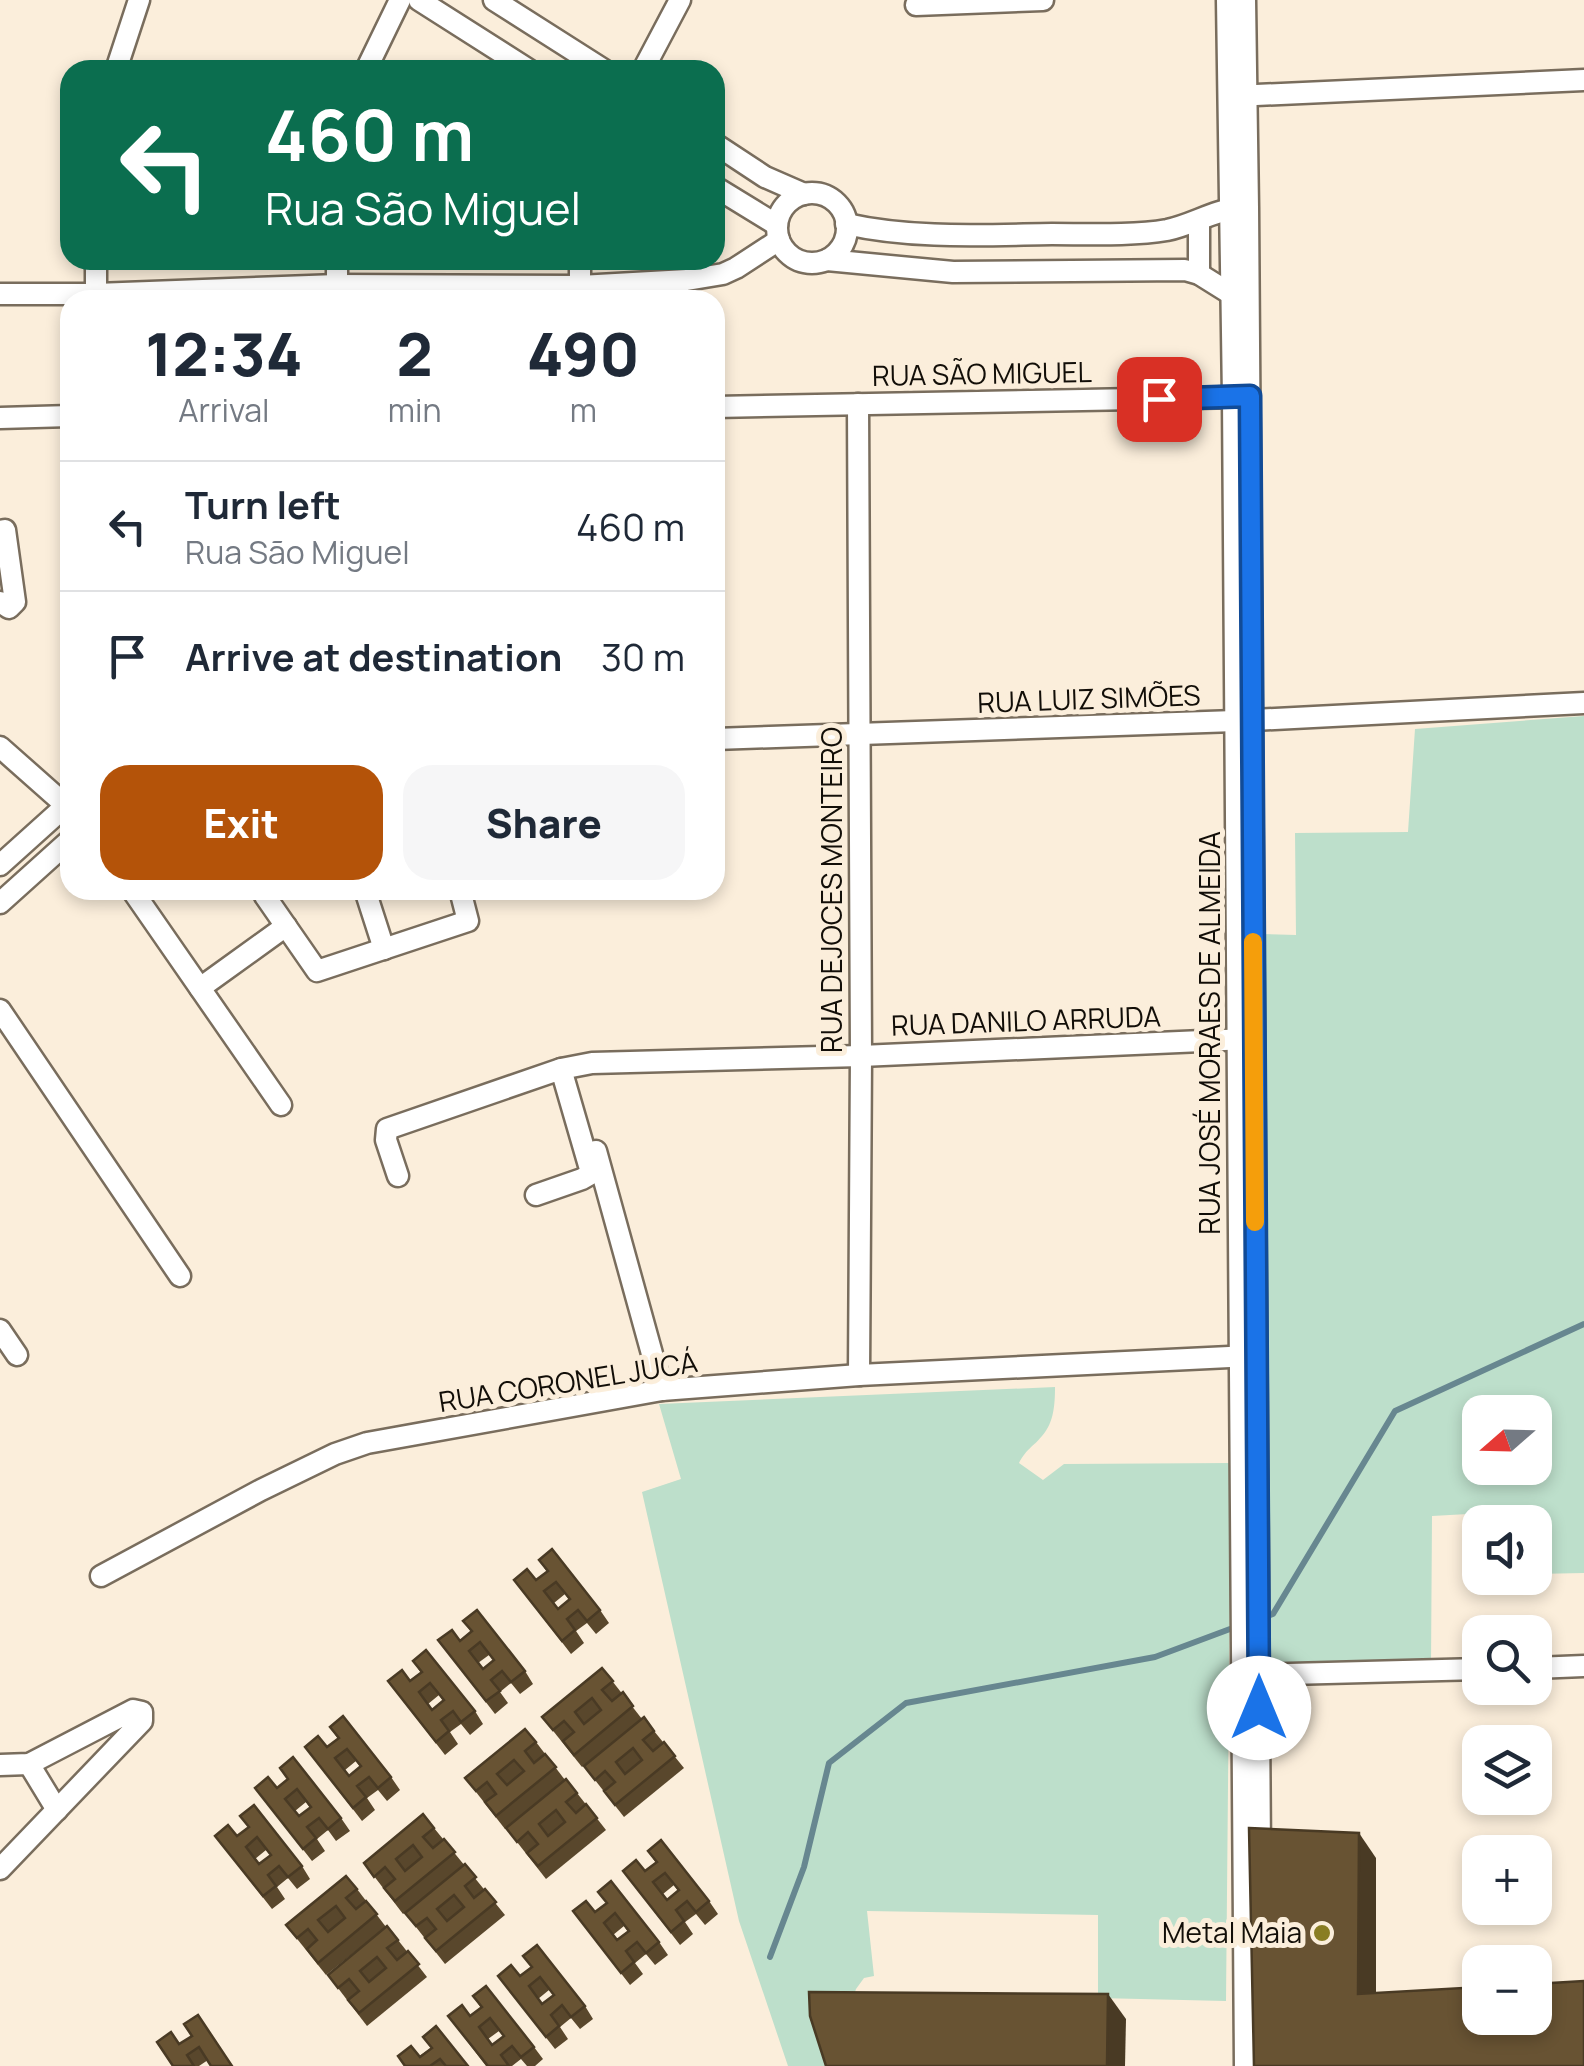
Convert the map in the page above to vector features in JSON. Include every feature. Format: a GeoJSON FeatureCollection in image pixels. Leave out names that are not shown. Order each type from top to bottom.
{"type":"FeatureCollection","features":[{"type":"Feature","properties":{"kind":"street"},"geometry":{"type":"LineString","coordinates":[[119,60],[140,0]]}},
{"type":"Feature","properties":{"kind":"street"},"geometry":{"type":"LineString","coordinates":[[371,60],[400,0]]}},
{"type":"Feature","properties":{"kind":"street"},"geometry":{"type":"LineString","coordinates":[[420,0],[513,60]]}},
{"type":"Feature","properties":{"kind":"street"},"geometry":{"type":"LineString","coordinates":[[494,0],[588,60]]}},
{"type":"Feature","properties":{"kind":"street"},"geometry":{"type":"LineString","coordinates":[[649,60],[680,0]]}},
{"type":"Feature","properties":{"kind":"street"},"geometry":{"type":"LineString","coordinates":[[916,5],[1043,0]]}},
{"type":"Feature","properties":{"kind":"street","name":"RUA JOSÉ MORAES DE ALMEIDA"},"geometry":{"type":"LineString","coordinates":[[1227,0],[1237,96],[1241,397],[1253,2032],[1245,2066]]}},
{"type":"Feature","properties":{"kind":"street","name":"RUA JOSÉ MORAES DE ALMEIDA"},"geometry":{"type":"LineString","coordinates":[[1237,96],[1245,0]]}},
{"type":"Feature","properties":{"kind":"street"},"geometry":{"type":"LineString","coordinates":[[1237,96],[1584,80]]}},
{"type":"Feature","properties":{"kind":"street"},"geometry":{"type":"LineString","coordinates":[[725,151],[765,178],[804,194],[818,194],[842,210],[845,239],[838,252],[827,260]]}},
{"type":"Feature","properties":{"kind":"street"},"geometry":{"type":"LineString","coordinates":[[725,194],[778,232]]}},
{"type":"Feature","properties":{"kind":"street"},"geometry":{"type":"LineString","coordinates":[[804,194],[790,200],[781,211],[778,232],[786,252],[798,261],[812,264],[827,260],[952,272],[1185,270],[1200,274],[1231,294]]}},
{"type":"Feature","properties":{"kind":"street"},"geometry":{"type":"LineString","coordinates":[[846,224],[880,232],[989,235],[1163,231],[1239,208]]}},
{"type":"Feature","properties":{"kind":"street","name":"RUA JOSÉ MORAES DE ALMEIDA"},"geometry":{"type":"LineString","coordinates":[[1239,208],[1231,294],[1241,397]]}},
{"type":"Feature","properties":{"kind":"street"},"geometry":{"type":"LineString","coordinates":[[1198,221],[1200,274]]}},
{"type":"Feature","properties":{"kind":"street"},"geometry":{"type":"LineString","coordinates":[[203,290],[337,285],[580,286],[706,278],[736,268],[778,232]]}},
{"type":"Feature","properties":{"kind":"street"},"geometry":{"type":"LineString","coordinates":[[1076,234],[1076,272]]}},
{"type":"Feature","properties":{"kind":"street"},"geometry":{"type":"LineString","coordinates":[[989,235],[990,271]]}},
{"type":"Feature","properties":{"kind":"street"},"geometry":{"type":"LineString","coordinates":[[337,270],[337,285]]}},
{"type":"Feature","properties":{"kind":"street"},"geometry":{"type":"LineString","coordinates":[[580,270],[580,286]]}},
{"type":"Feature","properties":{"kind":"street"},"geometry":{"type":"LineString","coordinates":[[0,294],[60,294]]}},
{"type":"Feature","properties":{"kind":"street","name":"RUA SÃO MIGUEL"},"geometry":{"type":"LineString","coordinates":[[725,407],[1241,397]]}},
{"type":"Feature","properties":{"kind":"street","name":"RUA DEJOCES MONTEIRO"},"geometry":{"type":"LineString","coordinates":[[858,404],[859,1375]]}},
{"type":"Feature","properties":{"kind":"street"},"geometry":{"type":"LineString","coordinates":[[0,418],[60,416]]}},
{"type":"Feature","properties":{"kind":"street"},"geometry":{"type":"LineString","coordinates":[[0,531],[6,530],[15,602],[10,608],[0,602]]}},
{"type":"Feature","properties":{"kind":"street","name":"RUA LUIZ SIMÕES"},"geometry":{"type":"LineString","coordinates":[[725,740],[1584,704]]}},
{"type":"Feature","properties":{"kind":"street"},"geometry":{"type":"LineString","coordinates":[[0,747],[60,798]]}},
{"type":"Feature","properties":{"kind":"street"},"geometry":{"type":"LineString","coordinates":[[0,865],[60,814]]}},
{"type":"Feature","properties":{"kind":"street"},"geometry":{"type":"LineString","coordinates":[[0,903],[60,849]]}},
{"type":"Feature","properties":{"kind":"street"},"geometry":{"type":"LineString","coordinates":[[139,900],[281,1105]]}},
{"type":"Feature","properties":{"kind":"street"},"geometry":{"type":"LineString","coordinates":[[268,900],[317,971],[468,921],[463,900]]}},
{"type":"Feature","properties":{"kind":"street"},"geometry":{"type":"LineString","coordinates":[[368,900],[384,949]]}},
{"type":"Feature","properties":{"kind":"street"},"geometry":{"type":"LineString","coordinates":[[200,988],[286,926]]}},
{"type":"Feature","properties":{"kind":"street"},"geometry":{"type":"LineString","coordinates":[[0,1010],[180,1276]]}},
{"type":"Feature","properties":{"kind":"street","name":"RUA DANILO ARRUDA"},"geometry":{"type":"LineString","coordinates":[[398,1176],[386,1140],[387,1129],[592,1063],[1246,1039]]}},
{"type":"Feature","properties":{"kind":"street"},"geometry":{"type":"LineString","coordinates":[[536,1194],[589,1176],[567,1068]]}},
{"type":"Feature","properties":{"kind":"street"},"geometry":{"type":"LineString","coordinates":[[567,1068],[662,1390]]}},
{"type":"Feature","properties":{"kind":"street"},"geometry":{"type":"LineString","coordinates":[[0,1330],[17,1355]]}},
{"type":"Feature","properties":{"kind":"street","name":"RUA CORONEL JUCÁ"},"geometry":{"type":"LineString","coordinates":[[101,1576],[261,1490],[354,1446],[662,1390],[859,1375],[1248,1356]]}},
{"type":"Feature","properties":{"kind":"street"},"geometry":{"type":"LineString","coordinates":[[1552,1667],[1584,1666]]}},
{"type":"Feature","properties":{"kind":"street"},"geometry":{"type":"LineString","coordinates":[[1250,1675],[1462,1669]]}},
{"type":"Feature","properties":{"kind":"street"},"geometry":{"type":"LineString","coordinates":[[0,1765],[28,1764],[133,1710],[142,1712],[142,1722],[0,1869]]}},
{"type":"Feature","properties":{"kind":"street"},"geometry":{"type":"LineString","coordinates":[[28,1764],[57,1810]]}},
{"type":"Feature","properties":{"kind":"street","name":"RUA JOSÉ MORAES DE ALMEIDA"},"geometry":{"type":"LineString","coordinates":[[1253,2032],[1262,2066]]}},
{"type":"Feature","properties":{"kind":"green space"},"geometry":{"type":"Polygon","coordinates":[[[1584,716],[1584,1573],[1552,1574],[1552,1505],[1462,1505],[1462,1514],[1432,1516],[1431,1666],[1262,1673],[1261,934],[1296,935],[1295,833],[1408,832],[1415,729],[1584,716]]]}},
{"type":"Feature","properties":{"kind":"green space"},"geometry":{"type":"Polygon","coordinates":[[[1055,1387],[1049,1425],[1019,1463],[1043,1480],[1064,1464],[1231,1463],[1226,2001],[1098,1998],[1098,1915],[867,1911],[874,1976],[864,1978],[856,1989],[832,2066],[788,2066],[739,1921],[642,1492],[681,1479],[659,1404],[1055,1387]]]}},
{"type":"Feature","properties":{"kind":"building"},"geometry":{"type":"Polygon","coordinates":[[[552,1549],[600,1610],[587,1621],[578,1610],[567,1619],[575,1630],[562,1641],[514,1580],[527,1569],[536,1580],[548,1571],[539,1560],[552,1549]],[[556,1582],[544,1591],[558,1609],[570,1599],[556,1582]]]}},
{"type":"Feature","properties":{"kind":"building"},"geometry":{"type":"Polygon","coordinates":[[[477,1610],[525,1671],[511,1682],[502,1671],[491,1680],[500,1691],[486,1701],[438,1640],[452,1630],[460,1641],[472,1631],[463,1621],[477,1610]],[[480,1642],[469,1651],[483,1669],[494,1660],[480,1642]]]}},
{"type":"Feature","properties":{"kind":"building"},"geometry":{"type":"Polygon","coordinates":[[[426,1650],[475,1711],[461,1722],[453,1711],[441,1720],[449,1731],[436,1742],[388,1681],[402,1670],[410,1681],[422,1672],[413,1661],[426,1650]],[[430,1683],[419,1692],[432,1710],[444,1700],[430,1683]]]}},
{"type":"Feature","properties":{"kind":"building"},"geometry":{"type":"Polygon","coordinates":[[[602,1668],[613,1681],[602,1690],[612,1701],[623,1692],[633,1706],[574,1755],[563,1741],[574,1732],[564,1721],[553,1730],[542,1717],[602,1668]],[[592,1698],[575,1712],[584,1724],[601,1710],[592,1698]]]}},
{"type":"Feature","properties":{"kind":"building"},"geometry":{"type":"Polygon","coordinates":[[[343,1716],[391,1777],[378,1788],[369,1777],[357,1786],[366,1797],[353,1808],[305,1747],[318,1736],[327,1747],[339,1738],[330,1727],[343,1716]],[[347,1749],[335,1758],[349,1776],[361,1766],[347,1749]]]}},
{"type":"Feature","properties":{"kind":"building"},"geometry":{"type":"Polygon","coordinates":[[[644,1717],[654,1731],[643,1740],[653,1751],[664,1742],[675,1756],[615,1805],[604,1791],[615,1782],[605,1771],[595,1780],[584,1766],[644,1717]],[[633,1748],[616,1762],[625,1774],[642,1760],[633,1748]]]}},
{"type":"Feature","properties":{"kind":"building"},"geometry":{"type":"Polygon","coordinates":[[[525,1729],[536,1742],[525,1751],[534,1763],[545,1754],[556,1767],[496,1816],[485,1802],[496,1794],[487,1782],[476,1791],[465,1778],[525,1729]],[[514,1760],[497,1774],[507,1785],[524,1771],[514,1760]]]}},
{"type":"Feature","properties":{"kind":"building"},"geometry":{"type":"Polygon","coordinates":[[[293,1757],[341,1818],[328,1829],[319,1818],[307,1827],[316,1838],[303,1849],[255,1788],[268,1777],[277,1788],[288,1779],[280,1768],[293,1757]],[[297,1789],[285,1799],[299,1816],[311,1807],[297,1789]]]}},
{"type":"Feature","properties":{"kind":"building"},"geometry":{"type":"Polygon","coordinates":[[[566,1779],[577,1793],[566,1802],[576,1813],[586,1804],[597,1818],[538,1866],[527,1853],[538,1844],[528,1832],[517,1842],[506,1828],[566,1779]],[[556,1810],[539,1824],[548,1836],[565,1822],[556,1810]]]}},
{"type":"Feature","properties":{"kind":"building"},"geometry":{"type":"Polygon","coordinates":[[[254,1805],[302,1866],[288,1877],[279,1866],[268,1875],[276,1886],[263,1896],[215,1836],[228,1825],[237,1836],[249,1827],[240,1816],[254,1805]],[[257,1837],[246,1847],[259,1864],[271,1855],[257,1837]]]}},
{"type":"Feature","properties":{"kind":"building"},"geometry":{"type":"Polygon","coordinates":[[[423,1814],[434,1828],[423,1837],[433,1848],[444,1839],[455,1852],[395,1901],[384,1888],[395,1879],[385,1867],[374,1877],[364,1863],[423,1814]],[[413,1845],[396,1859],[405,1871],[422,1857],[413,1845]]]}},
{"type":"Feature","properties":{"kind":"building","name":"Metal Maia"},"geometry":{"type":"Polygon","coordinates":[[[1249,1828],[1359,1833],[1358,1994],[1462,1988],[1462,2035],[1552,2035],[1552,1983],[1584,1981],[1584,2066],[1254,2066],[1249,1828]]]}},
{"type":"Feature","properties":{"kind":"building"},"geometry":{"type":"Polygon","coordinates":[[[661,1840],[709,1901],[696,1912],[687,1901],[676,1910],[684,1921],[671,1932],[623,1871],[636,1860],[645,1871],[657,1862],[648,1851],[661,1840]],[[665,1873],[653,1882],[667,1900],[679,1890],[665,1873]]]}},
{"type":"Feature","properties":{"kind":"building"},"geometry":{"type":"Polygon","coordinates":[[[465,1864],[476,1877],[465,1886],[474,1898],[485,1889],[496,1902],[436,1951],[425,1938],[436,1929],[427,1918],[416,1926],[405,1913],[465,1864]],[[454,1895],[437,1909],[447,1921],[464,1907],[454,1895]]]}},
{"type":"Feature","properties":{"kind":"building"},"geometry":{"type":"Polygon","coordinates":[[[346,1876],[357,1889],[346,1898],[356,1909],[366,1901],[377,1914],[318,1963],[307,1949],[317,1940],[308,1929],[297,1938],[286,1925],[346,1876]],[[336,1906],[318,1920],[328,1932],[345,1918],[336,1906]]]}},
{"type":"Feature","properties":{"kind":"building"},"geometry":{"type":"Polygon","coordinates":[[[611,1881],[659,1942],[646,1953],[637,1942],[626,1951],[634,1962],[621,1973],[573,1911],[586,1901],[595,1912],[607,1903],[598,1892],[611,1881]],[[615,1913],[604,1923],[617,1940],[629,1931],[615,1913]]]}},
{"type":"Feature","properties":{"kind":"building"},"geometry":{"type":"Polygon","coordinates":[[[387,1926],[398,1940],[387,1948],[397,1960],[408,1951],[419,1964],[359,2013],[348,2000],[359,1991],[349,1979],[338,1988],[328,1975],[387,1926]],[[377,1957],[360,1971],[369,1982],[386,1968],[377,1957]]]}},
{"type":"Feature","properties":{"kind":"building"},"geometry":{"type":"Polygon","coordinates":[[[537,1945],[585,2006],[571,2017],[562,2005],[551,2015],[559,2026],[546,2037],[498,1976],[511,1965],[520,1976],[532,1967],[523,1956],[537,1945]],[[540,1977],[529,1986],[542,2004],[554,1995],[540,1977]]]}},
{"type":"Feature","properties":{"kind":"building"},"geometry":{"type":"Polygon","coordinates":[[[486,1986],[534,2047],[521,2057],[512,2046],[501,2055],[509,2066],[488,2066],[448,2016],[462,2005],[470,2016],[482,2007],[473,1996],[486,1986]],[[490,2018],[479,2027],[492,2045],[504,2036],[490,2018]]]}},
{"type":"Feature","properties":{"kind":"building"},"geometry":{"type":"Polygon","coordinates":[[[809,1992],[1108,1994],[1107,2066],[826,2066],[810,2016],[809,1992]]]}},
{"type":"Feature","properties":{"kind":"building"},"geometry":{"type":"Polygon","coordinates":[[[198,2015],[232,2066],[211,2066],[199,2047],[187,2055],[194,2066],[173,2066],[157,2042],[171,2032],[179,2044],[192,2036],[184,2024],[198,2015]]]}},
{"type":"Feature","properties":{"kind":"building"},"geometry":{"type":"Polygon","coordinates":[[[436,2026],[468,2066],[446,2066],[440,2059],[430,2066],[405,2066],[398,2056],[411,2046],[420,2057],[432,2048],[423,2037],[436,2026]]]}},
{"type":"Feature","properties":{"kind":"waterway"},"geometry":{"type":"LineString","coordinates":[[1267,1616],[1273,1614],[1395,1411],[1584,1324]]}},
{"type":"Feature","properties":{"kind":"waterway"},"geometry":{"type":"LineString","coordinates":[[770,1957],[804,1867],[829,1763],[906,1703],[1155,1657],[1230,1629]]}},
{"type":"Feature","properties":{"kind":"slow traffic"},"geometry":{"type":"LineString","coordinates":[[1253,942],[1255,1222]]}},
{"type":"Feature","properties":{"kind":"place","name":"Metal Maia"},"geometry":{"type":"Point","coordinates":[1322,1933]}},
{"type":"Feature","properties":{"kind":"route"},"geometry":{"type":"LineString","coordinates":[[1159,399],[1250,396],[1259,1708]]}}]}
